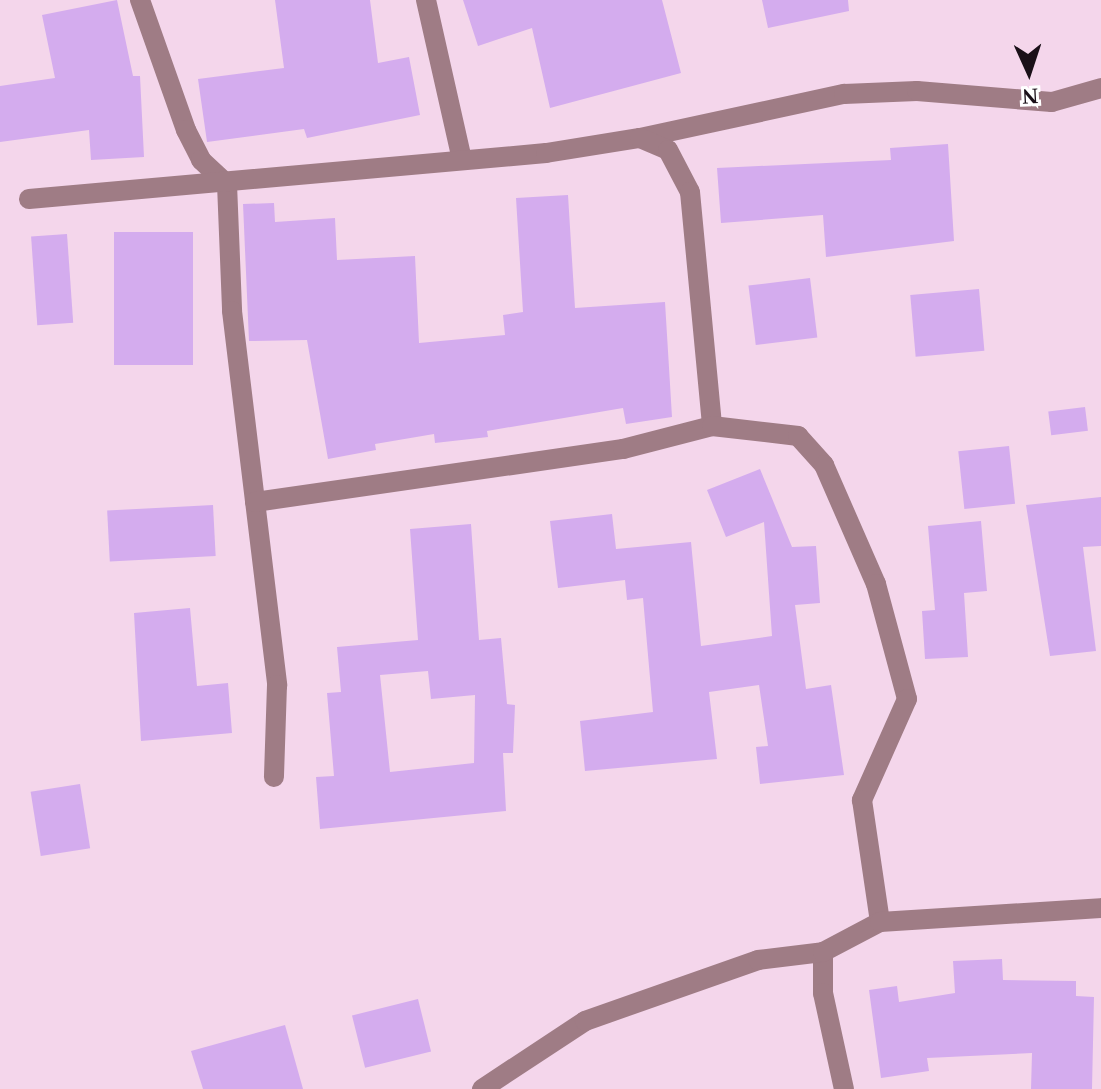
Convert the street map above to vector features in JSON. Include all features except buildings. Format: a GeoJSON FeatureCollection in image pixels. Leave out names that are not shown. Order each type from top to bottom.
{"type":"FeatureCollection","features":[{"type":"Feature","properties":{"kind":"street"},"geometry":{"type":"LineString","coordinates":[[140,0],[186,130],[201,160],[227,184],[255,502],[277,685],[274,777]]}},
{"type":"Feature","properties":{"kind":"street"},"geometry":{"type":"LineString","coordinates":[[426,0],[462,160]]}},
{"type":"Feature","properties":{"kind":"street"},"geometry":{"type":"LineString","coordinates":[[29,199],[227,184],[640,138],[844,94],[917,91],[1052,102],[1101,88]]}},
{"type":"Feature","properties":{"kind":"street"},"geometry":{"type":"LineString","coordinates":[[640,138],[668,150],[690,192],[712,426]]}},
{"type":"Feature","properties":{"kind":"street"},"geometry":{"type":"LineString","coordinates":[[255,502],[623,449],[712,426],[798,436],[824,465],[876,584],[907,699],[862,800],[880,922]]}},
{"type":"Feature","properties":{"kind":"street"},"geometry":{"type":"LineString","coordinates":[[482,1089],[585,1021],[758,960],[823,952],[880,922],[948,912],[1101,908]]}},
{"type":"Feature","properties":{"kind":"street"},"geometry":{"type":"LineString","coordinates":[[823,952],[823,993],[844,1089]]}}]}
